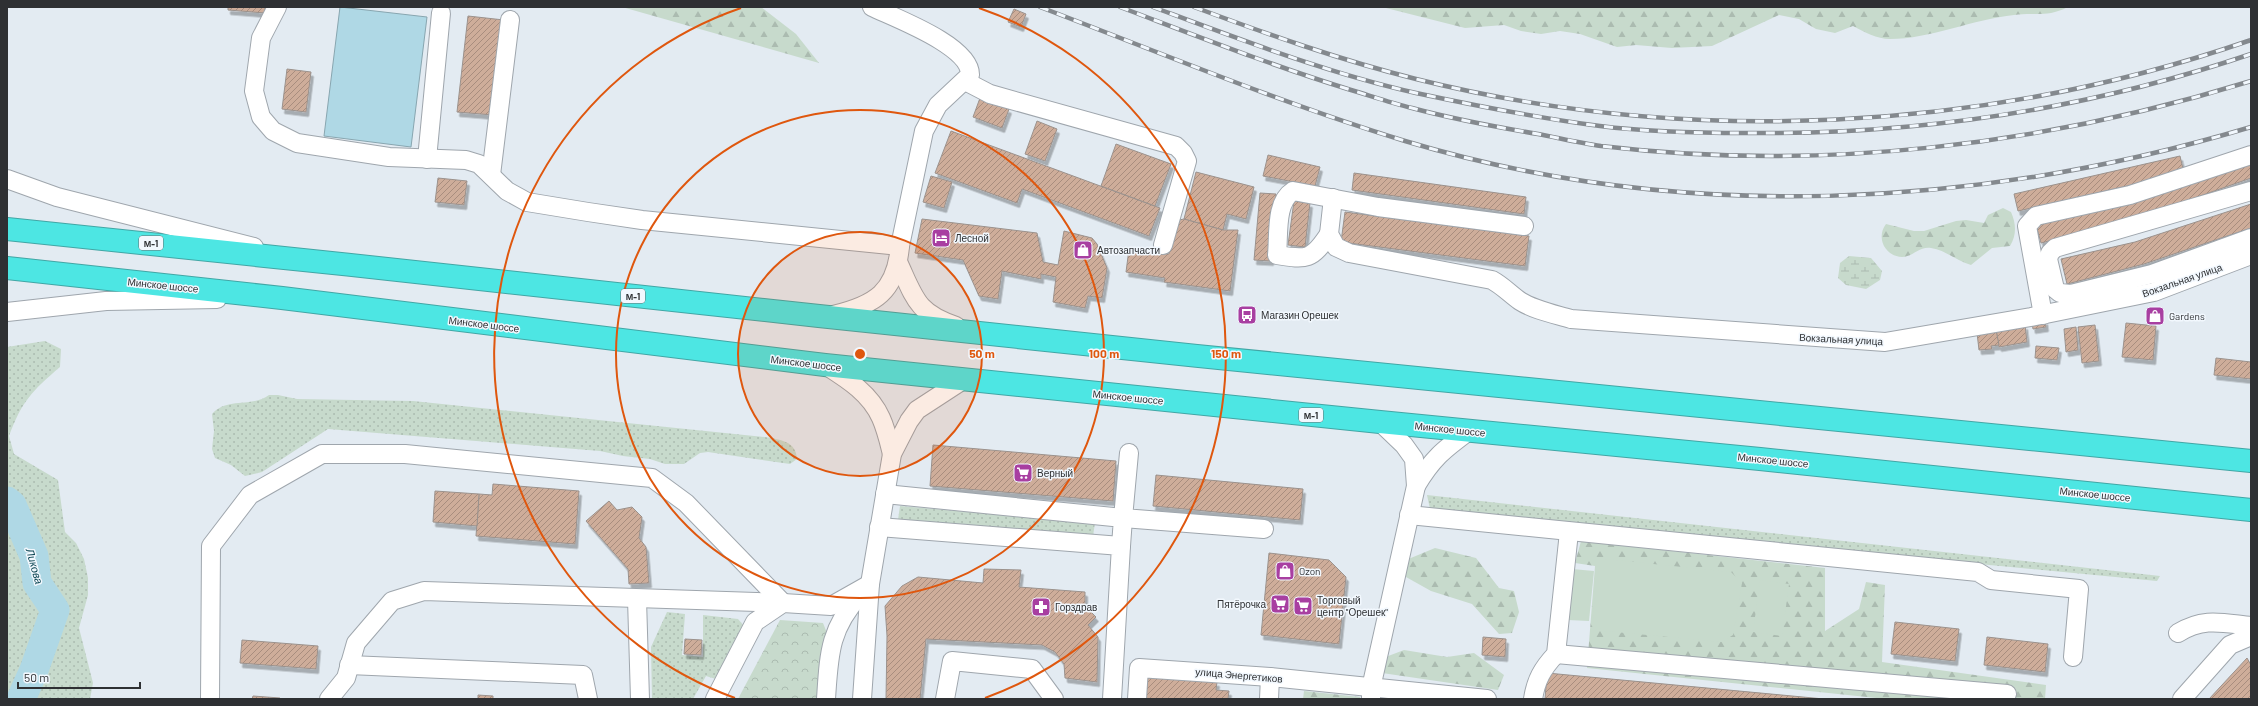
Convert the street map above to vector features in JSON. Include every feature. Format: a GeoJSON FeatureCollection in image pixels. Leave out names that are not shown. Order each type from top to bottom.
{"type":"FeatureCollection","features":[{"type":"Feature","properties":{"kind":"highway","name":"М-1"},"geometry":{"type":"LineString","coordinates":[[7,229],[295,258],[824,317],[1777,416],[2251,462]]}},
{"type":"Feature","properties":{"kind":"highway","name":"Минское шоссе"},"geometry":{"type":"LineString","coordinates":[[7,268],[282,298],[825,365],[963,380],[1760,459],[2251,510]]}},
{"type":"Feature","properties":{"kind":"street"},"geometry":{"type":"LineString","coordinates":[[277,7],[261,38],[254,91],[261,117],[273,131],[297,143],[389,157],[466,160],[480,164],[507,191],[527,202],[642,220],[900,246]]}},
{"type":"Feature","properties":{"kind":"street"},"geometry":{"type":"LineString","coordinates":[[824,317],[856,309],[877,299],[886,288],[899,264],[900,246],[924,131],[938,105],[970,75],[970,69],[952,48],[928,34],[872,7]]}},
{"type":"Feature","properties":{"kind":"street"},"geometry":{"type":"LineString","coordinates":[[427,159],[441,13]]}},
{"type":"Feature","properties":{"kind":"street"},"geometry":{"type":"LineString","coordinates":[[491,174],[510,20]]}},
{"type":"Feature","properties":{"kind":"street"},"geometry":{"type":"LineString","coordinates":[[965,80],[990,94],[1176,146],[1187,160],[1163,245]]}},
{"type":"Feature","properties":{"kind":"street"},"geometry":{"type":"LineString","coordinates":[[2043,314],[2027,226],[2032,218],[2130,195],[2251,155]]}},
{"type":"Feature","properties":{"kind":"street"},"geometry":{"type":"LineString","coordinates":[[7,179],[57,197],[295,258]]}},
{"type":"Feature","properties":{"kind":"street"},"geometry":{"type":"LineString","coordinates":[[1333,198],[1329,234],[1318,251],[1301,259],[1277,255],[1282,204],[1287,195],[1293,191],[1333,198],[1378,207],[1524,226]]}},
{"type":"Feature","properties":{"kind":"street"},"geometry":{"type":"LineString","coordinates":[[2251,191],[2055,248],[2050,253],[2048,259],[2055,289],[2060,293],[2072,294],[2152,274],[2251,238]]}},
{"type":"Feature","properties":{"kind":"street","name":"Вокзальная улица"},"geometry":{"type":"LineString","coordinates":[[1329,234],[1336,247],[1349,253],[1492,280],[1501,285],[1521,301],[1548,313],[1571,319],[1870,342],[1885,342],[2043,314],[2154,292],[2251,256]]}},
{"type":"Feature","properties":{"kind":"street"},"geometry":{"type":"LineString","coordinates":[[899,264],[917,302],[922,308],[931,316],[970,331]]}},
{"type":"Feature","properties":{"kind":"street"},"geometry":{"type":"LineString","coordinates":[[7,312],[106,301],[282,298]]}},
{"type":"Feature","properties":{"kind":"street"},"geometry":{"type":"LineString","coordinates":[[825,365],[855,385],[871,402],[881,418],[892,454]]}},
{"type":"Feature","properties":{"kind":"street"},"geometry":{"type":"LineString","coordinates":[[862,699],[870,584],[892,454],[909,421],[917,410],[963,380]]}},
{"type":"Feature","properties":{"kind":"street"},"geometry":{"type":"LineString","coordinates":[[1380,422],[1404,445],[1414,459],[1416,486]]}},
{"type":"Feature","properties":{"kind":"street"},"geometry":{"type":"LineString","coordinates":[[1371,694],[1416,486],[1428,465],[1440,452],[1469,431]]}},
{"type":"Feature","properties":{"kind":"street"},"geometry":{"type":"LineString","coordinates":[[1112,699],[1121,546],[1129,453]]}},
{"type":"Feature","properties":{"kind":"street"},"geometry":{"type":"LineString","coordinates":[[210,699],[211,546],[250,495],[322,454],[405,454],[652,478],[686,503],[783,603]]}},
{"type":"Feature","properties":{"kind":"street"},"geometry":{"type":"LineString","coordinates":[[885,494],[1123,518],[1264,529]]}},
{"type":"Feature","properties":{"kind":"street"},"geometry":{"type":"LineString","coordinates":[[1409,515],[1978,572],[1991,580],[2079,590],[2073,657]]}},
{"type":"Feature","properties":{"kind":"street"},"geometry":{"type":"LineString","coordinates":[[879,527],[1121,546]]}},
{"type":"Feature","properties":{"kind":"street"},"geometry":{"type":"LineString","coordinates":[[1533,699],[1536,682],[1543,668],[1556,654],[1569,532]]}},
{"type":"Feature","properties":{"kind":"street"},"geometry":{"type":"LineString","coordinates":[[328,699],[346,678],[356,643],[392,601],[424,591],[783,603],[831,606],[870,584]]}},
{"type":"Feature","properties":{"kind":"street"},"geometry":{"type":"LineString","coordinates":[[826,699],[831,645],[844,612],[870,584]]}},
{"type":"Feature","properties":{"kind":"street"},"geometry":{"type":"LineString","coordinates":[[637,599],[640,699]]}},
{"type":"Feature","properties":{"kind":"street"},"geometry":{"type":"LineString","coordinates":[[715,699],[755,622],[783,603]]}},
{"type":"Feature","properties":{"kind":"street"},"geometry":{"type":"LineString","coordinates":[[2178,632],[2192,624],[2211,622],[2251,626]]}},
{"type":"Feature","properties":{"kind":"street"},"geometry":{"type":"LineString","coordinates":[[2182,699],[2230,645],[2251,636]]}},
{"type":"Feature","properties":{"kind":"street"},"geometry":{"type":"LineString","coordinates":[[1556,654],[2007,694]]}},
{"type":"Feature","properties":{"kind":"street"},"geometry":{"type":"LineString","coordinates":[[945,699],[952,661],[1032,670],[1054,699]]}},
{"type":"Feature","properties":{"kind":"street"},"geometry":{"type":"LineString","coordinates":[[349,665],[583,675],[588,699]]}},
{"type":"Feature","properties":{"kind":"street","name":"улица Энергетиков"},"geometry":{"type":"LineString","coordinates":[[1114,666],[1270,677],[1371,694],[1487,699]]}},
{"type":"Feature","properties":{"kind":"street"},"geometry":{"type":"LineString","coordinates":[[1137,699],[1139,668]]}},
{"type":"Feature","properties":{"kind":"street"},"geometry":{"type":"LineString","coordinates":[[1269,699],[1270,677]]}},
{"type":"Feature","properties":{"kind":"green space"},"geometry":{"type":"Polygon","coordinates":[[[622,7],[761,7],[796,34],[819,63],[622,7]]]}},
{"type":"Feature","properties":{"kind":"green space"},"geometry":{"type":"Polygon","coordinates":[[[1382,7],[2068,7],[2047,14],[2022,14],[1999,17],[1921,36],[1890,39],[1885,39],[1866,33],[1853,26],[1835,33],[1816,29],[1799,19],[1779,15],[1712,46],[1672,48],[1636,45],[1617,47],[1580,34],[1560,31],[1541,34],[1521,31],[1504,25],[1465,28],[1382,7]]]}},
{"type":"Feature","properties":{"kind":"green space"},"geometry":{"type":"Polygon","coordinates":[[[2003,208],[2011,212],[2014,220],[2015,233],[2010,246],[1992,248],[1971,265],[1931,248],[1919,250],[1906,257],[1896,256],[1886,250],[1882,240],[1883,229],[1886,224],[1914,231],[1924,231],[1956,221],[1966,220],[1984,223],[1988,215],[2003,208]]]}},
{"type":"Feature","properties":{"kind":"green space"},"geometry":{"type":"Polygon","coordinates":[[[1849,256],[1871,258],[1882,271],[1880,280],[1866,289],[1846,285],[1838,278],[1840,263],[1849,256]]]}},
{"type":"Feature","properties":{"kind":"green space"},"geometry":{"type":"Polygon","coordinates":[[[45,341],[61,349],[60,367],[35,390],[23,405],[9,436],[14,454],[58,480],[65,532],[76,543],[84,559],[88,578],[88,595],[79,628],[93,683],[90,699],[7,699],[7,347],[45,341]]]}},
{"type":"Feature","properties":{"kind":"green space"},"geometry":{"type":"Polygon","coordinates":[[[269,395],[278,395],[297,399],[413,401],[765,437],[787,442],[794,448],[797,459],[790,464],[708,452],[700,453],[684,464],[665,464],[650,459],[623,456],[600,451],[328,429],[262,472],[245,476],[231,465],[215,458],[212,449],[214,431],[212,414],[225,406],[255,401],[269,395]]]}},
{"type":"Feature","properties":{"kind":"green space"},"geometry":{"type":"Polygon","coordinates":[[[7,486],[26,509],[48,557],[37,583],[30,578],[7,523],[7,486]]]}},
{"type":"Feature","properties":{"kind":"green space"},"geometry":{"type":"Polygon","coordinates":[[[1427,495],[2160,576],[2157,581],[1486,517],[1430,509],[1427,495]]]}},
{"type":"Feature","properties":{"kind":"green space"},"geometry":{"type":"Polygon","coordinates":[[[900,506],[1095,523],[1093,536],[898,520],[900,506]]]}},
{"type":"Feature","properties":{"kind":"green space"},"geometry":{"type":"Polygon","coordinates":[[[1581,541],[1825,568],[1825,631],[1859,609],[1866,582],[1885,585],[1882,662],[2046,685],[2045,699],[1886,699],[1587,668],[1595,566],[1575,563],[1581,541]]]}},
{"type":"Feature","properties":{"kind":"green space"},"geometry":{"type":"Polygon","coordinates":[[[1435,548],[1476,558],[1499,588],[1514,591],[1519,612],[1512,633],[1499,634],[1472,604],[1431,591],[1406,577],[1406,560],[1435,548]]]}},
{"type":"Feature","properties":{"kind":"green space"},"geometry":{"type":"Polygon","coordinates":[[[1605,559],[1731,572],[1742,583],[1733,635],[1722,642],[1604,631],[1593,623],[1596,571],[1605,559]]]}},
{"type":"Feature","properties":{"kind":"green space"},"geometry":{"type":"Polygon","coordinates":[[[1572,569],[1594,571],[1589,621],[1568,620],[1572,569]]]}},
{"type":"Feature","properties":{"kind":"green space"},"geometry":{"type":"Polygon","coordinates":[[[1760,580],[1789,584],[1782,636],[1753,632],[1760,580]]]}},
{"type":"Feature","properties":{"kind":"green space"},"geometry":{"type":"Polygon","coordinates":[[[667,612],[685,614],[682,655],[703,657],[703,615],[738,619],[745,627],[719,680],[706,676],[693,699],[652,699],[651,647],[667,612]]]}},
{"type":"Feature","properties":{"kind":"green space"},"geometry":{"type":"Polygon","coordinates":[[[780,620],[823,623],[827,633],[822,699],[738,699],[780,620]]]}},
{"type":"Feature","properties":{"kind":"green space"},"geometry":{"type":"Polygon","coordinates":[[[1404,650],[1447,657],[1474,653],[1504,675],[1498,690],[1382,673],[1383,658],[1404,650]]]}},
{"type":"Feature","properties":{"kind":"green space"},"geometry":{"type":"Polygon","coordinates":[[[1304,691],[1360,697],[1360,699],[1303,699],[1304,691]]]}},
{"type":"Feature","properties":{"kind":"water"},"geometry":{"type":"Polygon","coordinates":[[[340,7],[427,17],[411,147],[324,136],[340,7]]]}},
{"type":"Feature","properties":{"kind":"building"},"geometry":{"type":"Polygon","coordinates":[[[228,7],[265,7],[265,13],[228,10],[228,7]]]}},
{"type":"Feature","properties":{"kind":"building"},"geometry":{"type":"Polygon","coordinates":[[[1014,9],[1026,14],[1021,27],[1008,22],[1014,9]]]}},
{"type":"Feature","properties":{"kind":"building"},"geometry":{"type":"Polygon","coordinates":[[[468,16],[504,20],[493,115],[457,112],[468,16]]]}},
{"type":"Feature","properties":{"kind":"building"},"geometry":{"type":"Polygon","coordinates":[[[287,69],[311,72],[306,112],[282,109],[287,69]]]}},
{"type":"Feature","properties":{"kind":"building"},"geometry":{"type":"Polygon","coordinates":[[[980,98],[1009,109],[1002,128],[973,117],[980,98]]]}},
{"type":"Feature","properties":{"kind":"building"},"geometry":{"type":"Polygon","coordinates":[[[1037,121],[1057,129],[1045,161],[1025,154],[1037,121]]]}},
{"type":"Feature","properties":{"kind":"building"},"geometry":{"type":"Polygon","coordinates":[[[951,131],[1160,208],[1149,236],[1022,189],[1017,203],[935,173],[951,131]]]}},
{"type":"Feature","properties":{"kind":"building"},"geometry":{"type":"Polygon","coordinates":[[[1116,144],[1171,164],[1155,206],[1101,186],[1116,144]]]}},
{"type":"Feature","properties":{"kind":"building"},"geometry":{"type":"Polygon","coordinates":[[[1268,155],[1320,167],[1315,186],[1263,176],[1268,155]]]}},
{"type":"Feature","properties":{"kind":"building"},"geometry":{"type":"Polygon","coordinates":[[[2180,156],[2184,173],[2018,211],[2014,194],[2180,156]]]}},
{"type":"Feature","properties":{"kind":"building"},"geometry":{"type":"Polygon","coordinates":[[[2251,161],[2251,178],[2132,220],[2041,243],[2036,225],[2127,204],[2251,161]]]}},
{"type":"Feature","properties":{"kind":"building"},"geometry":{"type":"Polygon","coordinates":[[[1196,172],[1254,187],[1246,219],[1227,214],[1223,230],[1184,219],[1196,172]]]}},
{"type":"Feature","properties":{"kind":"building"},"geometry":{"type":"Polygon","coordinates":[[[1354,173],[1526,197],[1524,214],[1352,190],[1354,173]]]}},
{"type":"Feature","properties":{"kind":"building"},"geometry":{"type":"Polygon","coordinates":[[[931,176],[952,182],[944,208],[923,202],[931,176]]]}},
{"type":"Feature","properties":{"kind":"building"},"geometry":{"type":"Polygon","coordinates":[[[438,178],[467,181],[464,205],[435,202],[438,178]]]}},
{"type":"Feature","properties":{"kind":"building"},"geometry":{"type":"Polygon","coordinates":[[[1260,193],[1276,194],[1271,261],[1254,260],[1260,193]]]}},
{"type":"Feature","properties":{"kind":"building"},"geometry":{"type":"Polygon","coordinates":[[[1294,201],[1310,203],[1305,247],[1288,245],[1294,201]]]}},
{"type":"Feature","properties":{"kind":"building"},"geometry":{"type":"Polygon","coordinates":[[[2251,204],[2251,228],[2144,264],[2067,284],[2061,259],[2135,242],[2251,204]]]}},
{"type":"Feature","properties":{"kind":"building"},"geometry":{"type":"Polygon","coordinates":[[[1345,212],[1529,236],[1525,266],[1341,242],[1345,212]]]}},
{"type":"Feature","properties":{"kind":"building"},"geometry":{"type":"Polygon","coordinates":[[[922,219],[1037,233],[1043,262],[1058,265],[1064,231],[1092,238],[1097,244],[1107,268],[1102,298],[1088,296],[1085,308],[1053,302],[1056,277],[1041,274],[1041,279],[1002,271],[998,299],[979,296],[963,260],[915,253],[922,219]]]}},
{"type":"Feature","properties":{"kind":"building"},"geometry":{"type":"Polygon","coordinates":[[[1184,219],[1223,230],[1238,230],[1230,291],[1164,282],[1165,278],[1126,272],[1129,249],[1169,254],[1174,221],[1184,219]]]}},
{"type":"Feature","properties":{"kind":"building"},"geometry":{"type":"Polygon","coordinates":[[[2045,320],[2046,327],[2033,329],[2032,323],[2045,320]]]}},
{"type":"Feature","properties":{"kind":"building"},"geometry":{"type":"Polygon","coordinates":[[[2126,323],[2156,326],[2153,360],[2122,357],[2126,323]]]}},
{"type":"Feature","properties":{"kind":"building"},"geometry":{"type":"Polygon","coordinates":[[[2025,325],[2027,342],[1999,347],[1996,330],[2025,325]]]}},
{"type":"Feature","properties":{"kind":"building"},"geometry":{"type":"Polygon","coordinates":[[[2095,325],[2099,361],[2082,363],[2078,327],[2095,325]]]}},
{"type":"Feature","properties":{"kind":"building"},"geometry":{"type":"Polygon","coordinates":[[[2076,327],[2078,350],[2066,352],[2064,329],[2076,327]]]}},
{"type":"Feature","properties":{"kind":"building"},"geometry":{"type":"Polygon","coordinates":[[[1996,330],[1999,345],[1991,346],[1992,349],[1979,350],[1977,333],[1996,330]]]}},
{"type":"Feature","properties":{"kind":"building"},"geometry":{"type":"Polygon","coordinates":[[[2036,346],[2059,348],[2057,360],[2035,358],[2036,346]]]}},
{"type":"Feature","properties":{"kind":"building"},"geometry":{"type":"Polygon","coordinates":[[[2216,358],[2251,362],[2251,379],[2214,375],[2216,358]]]}},
{"type":"Feature","properties":{"kind":"building","name":"Верный"},"geometry":{"type":"Polygon","coordinates":[[[933,445],[1116,461],[1113,501],[930,486],[933,445]]]}},
{"type":"Feature","properties":{"kind":"building"},"geometry":{"type":"Polygon","coordinates":[[[1156,475],[1303,489],[1300,520],[1153,506],[1156,475]]]}},
{"type":"Feature","properties":{"kind":"building"},"geometry":{"type":"Polygon","coordinates":[[[493,484],[579,491],[575,544],[476,536],[479,494],[492,495],[493,484]]]}},
{"type":"Feature","properties":{"kind":"building"},"geometry":{"type":"Polygon","coordinates":[[[435,491],[479,494],[477,526],[433,522],[435,491]]]}},
{"type":"Feature","properties":{"kind":"building"},"geometry":{"type":"Polygon","coordinates":[[[609,501],[617,510],[632,507],[642,517],[639,538],[646,547],[649,583],[629,584],[628,569],[586,521],[609,501]]]}},
{"type":"Feature","properties":{"kind":"building","name":"Торговый центр \"Орешек\""},"geometry":{"type":"Polygon","coordinates":[[[1269,553],[1329,560],[1346,577],[1339,644],[1261,635],[1269,553]]]}},
{"type":"Feature","properties":{"kind":"building"},"geometry":{"type":"Polygon","coordinates":[[[984,569],[1021,570],[1019,587],[1085,592],[1085,606],[1096,617],[1088,625],[1098,637],[1097,682],[1065,678],[1064,664],[1055,652],[1042,645],[926,639],[920,699],[886,699],[887,636],[885,606],[902,586],[918,577],[983,583],[984,569]]]}},
{"type":"Feature","properties":{"kind":"building"},"geometry":{"type":"Polygon","coordinates":[[[1895,622],[1959,629],[1955,661],[1891,654],[1895,622]]]}},
{"type":"Feature","properties":{"kind":"building"},"geometry":{"type":"Polygon","coordinates":[[[1483,637],[1506,639],[1505,657],[1482,655],[1483,637]]]}},
{"type":"Feature","properties":{"kind":"building"},"geometry":{"type":"Polygon","coordinates":[[[1987,637],[2048,644],[2045,672],[1984,665],[1987,637]]]}},
{"type":"Feature","properties":{"kind":"building"},"geometry":{"type":"Polygon","coordinates":[[[685,639],[702,640],[701,655],[684,654],[685,639]]]}},
{"type":"Feature","properties":{"kind":"building"},"geometry":{"type":"Polygon","coordinates":[[[242,640],[318,646],[316,669],[240,663],[242,640]]]}},
{"type":"Feature","properties":{"kind":"building"},"geometry":{"type":"Polygon","coordinates":[[[2247,658],[2251,665],[2251,699],[2209,699],[2247,658]]]}},
{"type":"Feature","properties":{"kind":"building"},"geometry":{"type":"Polygon","coordinates":[[[1547,673],[1824,699],[1545,699],[1547,673]]]}},
{"type":"Feature","properties":{"kind":"building"},"geometry":{"type":"Polygon","coordinates":[[[1147,676],[1217,682],[1216,690],[1229,691],[1228,699],[1145,699],[1147,676]]]}},
{"type":"Feature","properties":{"kind":"building"},"geometry":{"type":"Polygon","coordinates":[[[478,695],[493,696],[493,699],[478,699],[478,695]]]}},
{"type":"Feature","properties":{"kind":"building"},"geometry":{"type":"Polygon","coordinates":[[[253,696],[280,698],[280,699],[252,699],[253,696]]]}},
{"type":"Feature","properties":{"kind":"waterway","name":"Ликова"},"geometry":{"type":"LineString","coordinates":[[7,501],[12,505],[34,556],[37,583],[55,610],[34,670],[21,699]]}},
{"type":"Feature","properties":{"kind":"railway"},"geometry":{"type":"LineString","coordinates":[[1040,7],[1267,94],[1405,141],[1509,168],[1615,185],[1722,195],[1829,196],[1936,189],[2042,175],[2147,155],[2251,127]]}},
{"type":"Feature","properties":{"kind":"railway"},"geometry":{"type":"LineString","coordinates":[[1120,7],[1293,71],[1404,106],[1443,116],[1593,145],[1683,153],[1765,156],[1848,154],[1929,148],[2011,137],[2092,122],[2172,104],[2251,81]]}},
{"type":"Feature","properties":{"kind":"railway"},"geometry":{"type":"LineString","coordinates":[[1153,7],[1251,43],[1349,76],[1416,93],[1462,103],[1577,123],[1636,130],[1673,132],[1810,132],[1874,129],[2002,115],[2065,104],[2128,90],[2251,54]]}},
{"type":"Feature","properties":{"kind":"railway"},"geometry":{"type":"LineString","coordinates":[[1194,7],[1360,64],[1416,79],[1519,101],[1624,115],[1730,121],[1836,120],[1942,111],[2047,94],[2150,71],[2251,40]]}},
{"type":"Feature","properties":{"kind":"place","name":"Лесной"},"geometry":{"type":"Point","coordinates":[941,238]}},
{"type":"Feature","properties":{"kind":"place","name":"Автозапчасти"},"geometry":{"type":"Point","coordinates":[1083,250]}},
{"type":"Feature","properties":{"kind":"place","name":"Магазин Орешек"},"geometry":{"type":"Point","coordinates":[1247,315]}},
{"type":"Feature","properties":{"kind":"place","name":"Gardens"},"geometry":{"type":"Point","coordinates":[2155,316]}},
{"type":"Feature","properties":{"kind":"place","name":"Верный"},"geometry":{"type":"Point","coordinates":[1023,473]}},
{"type":"Feature","properties":{"kind":"place","name":"Ozon"},"geometry":{"type":"Point","coordinates":[1285,571]}},
{"type":"Feature","properties":{"kind":"place","name":"Пятёрочка"},"geometry":{"type":"Point","coordinates":[1280,604]}},
{"type":"Feature","properties":{"kind":"place","name":"Торговый центр \"Орешек\""},"geometry":{"type":"Point","coordinates":[1303,606]}},
{"type":"Feature","properties":{"kind":"place","name":"Горздрав"},"geometry":{"type":"Point","coordinates":[1041,607]}}]}
